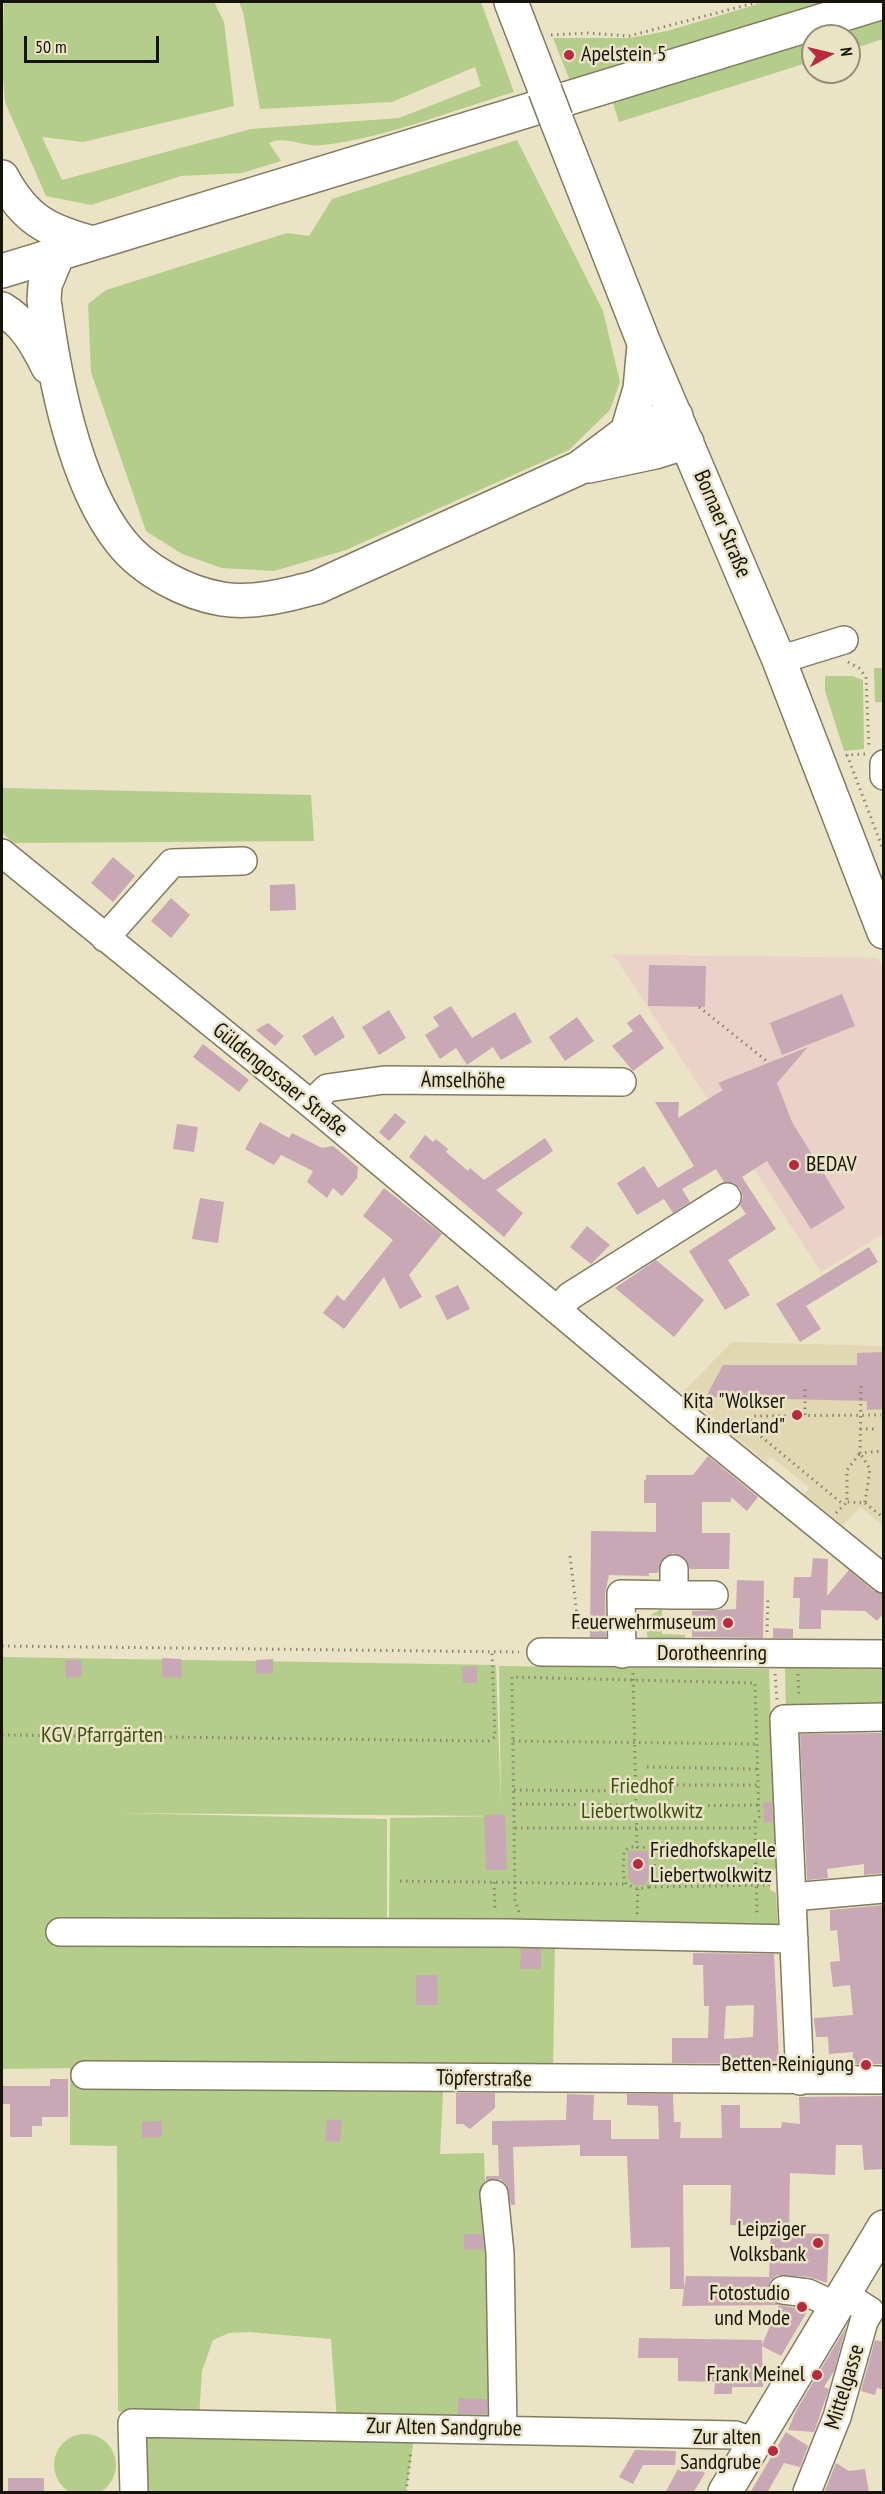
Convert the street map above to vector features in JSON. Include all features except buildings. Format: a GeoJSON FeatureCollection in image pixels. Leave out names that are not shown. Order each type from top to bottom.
{"type":"FeatureCollection","features":[{"type":"Feature","properties":{"kind":"main road","name":"Bornaer Straße"},"geometry":{"type":"LineString","coordinates":[[511,2],[644,343],[779,660],[884,932]]}},
{"type":"Feature","properties":{"kind":"main road"},"geometry":{"type":"LineString","coordinates":[[2,272],[883,2]]}},
{"type":"Feature","properties":{"kind":"main road"},"geometry":{"type":"LineString","coordinates":[[2,177],[17,202],[32,219],[66,236],[93,243]]}},
{"type":"Feature","properties":{"kind":"main road"},"geometry":{"type":"LineString","coordinates":[[58,254],[45,285],[44,300],[59,390],[86,479],[103,515],[122,543],[149,567],[184,589],[224,599],[274,598],[317,587],[579,468],[627,432],[682,429]]}},
{"type":"Feature","properties":{"kind":"main road"},"geometry":{"type":"LineString","coordinates":[[2,309],[30,333],[59,390]]}},
{"type":"Feature","properties":{"kind":"main road"},"geometry":{"type":"LineString","coordinates":[[627,432],[640,389],[644,343]]}},
{"type":"Feature","properties":{"kind":"main road"},"geometry":{"type":"LineString","coordinates":[[579,468],[655,452],[682,429]]}},
{"type":"Feature","properties":{"kind":"main road"},"geometry":{"type":"LineString","coordinates":[[725,2493],[884,2227]]}},
{"type":"Feature","properties":{"kind":"street"},"geometry":{"type":"LineString","coordinates":[[779,660],[843,650]]}},
{"type":"Feature","properties":{"kind":"street"},"geometry":{"type":"LineString","coordinates":[[876,759],[884,776]]}},
{"type":"Feature","properties":{"kind":"street","name":"Güldengossaer Straße"},"geometry":{"type":"LineString","coordinates":[[2,853],[311,1104],[884,1579]]}},
{"type":"Feature","properties":{"kind":"street"},"geometry":{"type":"LineString","coordinates":[[105,938],[172,863],[243,861]]}},
{"type":"Feature","properties":{"kind":"street","name":"Amselhöhe"},"geometry":{"type":"LineString","coordinates":[[311,1104],[327,1088],[384,1080],[622,1082]]}},
{"type":"Feature","properties":{"kind":"street"},"geometry":{"type":"LineString","coordinates":[[558,1309],[570,1296],[727,1197]]}},
{"type":"Feature","properties":{"kind":"street"},"geometry":{"type":"LineString","coordinates":[[628,1654],[621,1594],[674,1582],[714,1595]]}},
{"type":"Feature","properties":{"kind":"street","name":"Dorotheenring"},"geometry":{"type":"LineString","coordinates":[[542,1652],[884,1654]]}},
{"type":"Feature","properties":{"kind":"street"},"geometry":{"type":"LineString","coordinates":[[800,2081],[794,1939],[781,1891],[792,1719],[884,1718]]}},
{"type":"Feature","properties":{"kind":"street"},"geometry":{"type":"LineString","coordinates":[[781,1891],[884,1889]]}},
{"type":"Feature","properties":{"kind":"street"},"geometry":{"type":"LineString","coordinates":[[60,1932],[508,1932],[794,1939]]}},
{"type":"Feature","properties":{"kind":"street","name":"Töpferstraße"},"geometry":{"type":"LineString","coordinates":[[85,2075],[508,2080],[884,2080]]}},
{"type":"Feature","properties":{"kind":"street"},"geometry":{"type":"LineString","coordinates":[[494,2194],[500,2253],[503,2430]]}},
{"type":"Feature","properties":{"kind":"street"},"geometry":{"type":"LineString","coordinates":[[783,2290],[839,2300]]}},
{"type":"Feature","properties":{"kind":"street","name":"Mittelgasse"},"geometry":{"type":"LineString","coordinates":[[807,2493],[837,2417],[864,2321],[870,2311],[839,2300]]}},
{"type":"Feature","properties":{"kind":"street","name":"Zur Alten Sandgrube"},"geometry":{"type":"LineString","coordinates":[[134,2493],[132,2423],[735,2436],[755,2442]]}},
{"type":"Feature","properties":{"kind":"path"},"geometry":{"type":"LineString","coordinates":[[546,36],[588,33],[629,36],[758,2]]}},
{"type":"Feature","properties":{"kind":"path"},"geometry":{"type":"LineString","coordinates":[[843,650],[866,677],[876,759]]}},
{"type":"Feature","properties":{"kind":"path"},"geometry":{"type":"LineString","coordinates":[[699,1006],[769,1063]]}},
{"type":"Feature","properties":{"kind":"path"},"geometry":{"type":"LineString","coordinates":[[861,1386],[860,1453],[870,1468],[865,1503]]}},
{"type":"Feature","properties":{"kind":"path"},"geometry":{"type":"LineString","coordinates":[[805,1388],[805,1415]]}},
{"type":"Feature","properties":{"kind":"path"},"geometry":{"type":"LineString","coordinates":[[738,1437],[754,1416],[881,1415]]}},
{"type":"Feature","properties":{"kind":"path"},"geometry":{"type":"LineString","coordinates":[[747,1425],[846,1504],[865,1503],[884,1518]]}},
{"type":"Feature","properties":{"kind":"path"},"geometry":{"type":"LineString","coordinates":[[860,1429],[877,1429]]}},
{"type":"Feature","properties":{"kind":"path"},"geometry":{"type":"LineString","coordinates":[[860,1453],[884,1452]]}},
{"type":"Feature","properties":{"kind":"path"},"geometry":{"type":"LineString","coordinates":[[833,1517],[846,1504],[847,1470],[860,1453]]}},
{"type":"Feature","properties":{"kind":"path"},"geometry":{"type":"LineString","coordinates":[[570,1556],[582,1653]]}},
{"type":"Feature","properties":{"kind":"path"},"geometry":{"type":"LineString","coordinates":[[768,1598],[792,1719],[778,1719],[779,1655]]}},
{"type":"Feature","properties":{"kind":"path"},"geometry":{"type":"LineString","coordinates":[[2,1646],[542,1652]]}},
{"type":"Feature","properties":{"kind":"path"},"geometry":{"type":"LineString","coordinates":[[2,1734],[488,1741],[495,1737],[492,1652]]}},
{"type":"Feature","properties":{"kind":"path"},"geometry":{"type":"LineString","coordinates":[[628,1654],[633,1681],[636,1847]]}},
{"type":"Feature","properties":{"kind":"path"},"geometry":{"type":"LineString","coordinates":[[527,1915],[516,1909],[512,1677],[755,1683],[758,1769],[758,1805],[755,1828],[758,1885],[757,1917],[753,1919]]}},
{"type":"Feature","properties":{"kind":"path"},"geometry":{"type":"LineString","coordinates":[[513,1741],[757,1744]]}},
{"type":"Feature","properties":{"kind":"path"},"geometry":{"type":"LineString","coordinates":[[647,1767],[758,1769]]}},
{"type":"Feature","properties":{"kind":"path"},"geometry":{"type":"LineString","coordinates":[[635,1785],[758,1785]]}},
{"type":"Feature","properties":{"kind":"path"},"geometry":{"type":"LineString","coordinates":[[514,1790],[635,1791]]}},
{"type":"Feature","properties":{"kind":"path"},"geometry":{"type":"LineString","coordinates":[[514,1804],[635,1805]]}},
{"type":"Feature","properties":{"kind":"path"},"geometry":{"type":"LineString","coordinates":[[666,1806],[758,1805]]}},
{"type":"Feature","properties":{"kind":"path"},"geometry":{"type":"LineString","coordinates":[[515,1828],[755,1828]]}},
{"type":"Feature","properties":{"kind":"path"},"geometry":{"type":"LineString","coordinates":[[626,1884],[623,1874],[624,1852],[629,1847],[650,1848],[654,1853],[654,1880],[649,1887]]}},
{"type":"Feature","properties":{"kind":"path"},"geometry":{"type":"LineString","coordinates":[[654,1853],[756,1852]]}},
{"type":"Feature","properties":{"kind":"path"},"geometry":{"type":"LineString","coordinates":[[400,1881],[626,1884],[638,1889],[758,1885],[781,1891]]}},
{"type":"Feature","properties":{"kind":"path"},"geometry":{"type":"LineString","coordinates":[[637,1918],[638,1889]]}},
{"type":"Feature","properties":{"kind":"path"},"geometry":{"type":"LineString","coordinates":[[406,2493],[414,2428]]}},
{"type":"Feature","properties":{"kind":"shaded area"},"geometry":{"type":"Polygon","coordinates":[[[613,954],[878,958],[884,973],[883,1234],[821,1272],[613,954]]]}},
{"type":"Feature","properties":{"kind":"shaded area","name":"Kita \"Wolkser Kinderland\""},"geometry":{"type":"Polygon","coordinates":[[[732,1342],[883,1346],[883,1526],[861,1507],[843,1525],[804,1494],[810,1488],[771,1457],[766,1462],[683,1392],[732,1342]]]}},
{"type":"Feature","properties":{"kind":"green space"},"geometry":{"type":"Polygon","coordinates":[[[4,2],[214,2],[224,22],[234,106],[83,142],[42,137],[62,180],[251,129],[399,118],[481,86],[475,67],[392,102],[260,109],[243,12],[239,2],[481,2],[514,92],[395,130],[347,141],[309,145],[282,140],[275,141],[269,143],[281,161],[242,173],[181,176],[91,205],[46,196],[5,102],[2,64],[4,2]]]}},
{"type":"Feature","properties":{"kind":"green space"},"geometry":{"type":"Polygon","coordinates":[[[765,2],[829,2],[570,81],[553,38],[630,38],[667,31],[765,2]]]}},
{"type":"Feature","properties":{"kind":"green space"},"geometry":{"type":"Polygon","coordinates":[[[883,20],[883,39],[861,46],[861,27],[883,20]]]}},
{"type":"Feature","properties":{"kind":"green space"},"geometry":{"type":"Polygon","coordinates":[[[801,45],[801,65],[619,122],[613,103],[801,45]]]}},
{"type":"Feature","properties":{"kind":"green space"},"geometry":{"type":"Polygon","coordinates":[[[517,140],[603,311],[620,382],[610,410],[569,450],[346,550],[274,571],[222,568],[182,554],[146,531],[91,372],[88,304],[106,290],[287,233],[309,236],[332,199],[517,140]]]}},
{"type":"Feature","properties":{"kind":"green space"},"geometry":{"type":"Polygon","coordinates":[[[874,668],[883,668],[883,702],[875,702],[874,668]]]}},
{"type":"Feature","properties":{"kind":"green space"},"geometry":{"type":"Polygon","coordinates":[[[825,676],[852,676],[863,680],[864,749],[844,751],[825,691],[825,676]]]}},
{"type":"Feature","properties":{"kind":"green space"},"geometry":{"type":"Polygon","coordinates":[[[2,788],[311,795],[314,841],[13,843],[2,832],[2,788]]]}},
{"type":"Feature","properties":{"kind":"green space"},"geometry":{"type":"Polygon","coordinates":[[[662,1609],[662,1634],[685,1635],[685,1643],[648,1642],[646,1622],[652,1614],[662,1609]]]}},
{"type":"Feature","properties":{"kind":"green space"},"geometry":{"type":"Polygon","coordinates":[[[2,1657],[496,1665],[501,1806],[499,1666],[769,1669],[776,1867],[769,1878],[770,1890],[776,1893],[778,1933],[389,1926],[390,1818],[501,1816],[117,1813],[387,1819],[387,1934],[555,1938],[553,2072],[444,2072],[440,2154],[484,2153],[493,2420],[417,2419],[406,2492],[124,2492],[125,2412],[118,2411],[117,2146],[70,2145],[70,2068],[2,2069],[2,1657]],[[248,2332],[229,2333],[213,2340],[202,2371],[199,2417],[337,2420],[331,2339],[248,2332]]]}},
{"type":"Feature","properties":{"kind":"green space"},"geometry":{"type":"Polygon","coordinates":[[[883,1665],[883,1712],[786,1714],[785,1667],[883,1665]]]}},
{"type":"Feature","properties":{"kind":"green space"},"geometry":{"type":"Polygon","coordinates":[[[85,2434],[97,2436],[107,2443],[114,2453],[116,2465],[114,2477],[107,2487],[97,2494],[85,2496],[73,2494],[63,2487],[56,2477],[54,2465],[56,2453],[63,2443],[73,2436],[85,2434]]]}},
{"type":"Feature","properties":{"kind":"place","name":"Apelstein 5"},"geometry":{"type":"Point","coordinates":[569,55]}},
{"type":"Feature","properties":{"kind":"place","name":"BEDAV"},"geometry":{"type":"Point","coordinates":[794,1165]}},
{"type":"Feature","properties":{"kind":"place","name":"Kita \"Wolkser Kinderland\""},"geometry":{"type":"Point","coordinates":[797,1415]}},
{"type":"Feature","properties":{"kind":"place","name":"Feuerwehrmuseum"},"geometry":{"type":"Point","coordinates":[728,1623]}},
{"type":"Feature","properties":{"kind":"place","name":"Friedhofskapelle Liebertwolkwitz"},"geometry":{"type":"Point","coordinates":[638,1864]}},
{"type":"Feature","properties":{"kind":"place","name":"Betten-Reinigung"},"geometry":{"type":"Point","coordinates":[866,2065]}},
{"type":"Feature","properties":{"kind":"place","name":"Leipziger Volksbank"},"geometry":{"type":"Point","coordinates":[818,2243]}},
{"type":"Feature","properties":{"kind":"place","name":"Fotostudio und Mode"},"geometry":{"type":"Point","coordinates":[802,2307]}},
{"type":"Feature","properties":{"kind":"place","name":"Frank Meinel"},"geometry":{"type":"Point","coordinates":[817,2375]}},
{"type":"Feature","properties":{"kind":"place","name":"Zur alten Sandgrube"},"geometry":{"type":"Point","coordinates":[773,2451]}},
{"type":"Feature","properties":{"kind":"park label","name":"KGV Pfarrgärten"},"geometry":{"type":"Point","coordinates":[102,1736]}},
{"type":"Feature","properties":{"kind":"park label","name":"Friedhof Liebertwolkwitz"},"geometry":{"type":"Point","coordinates":[642,1800]}}]}
